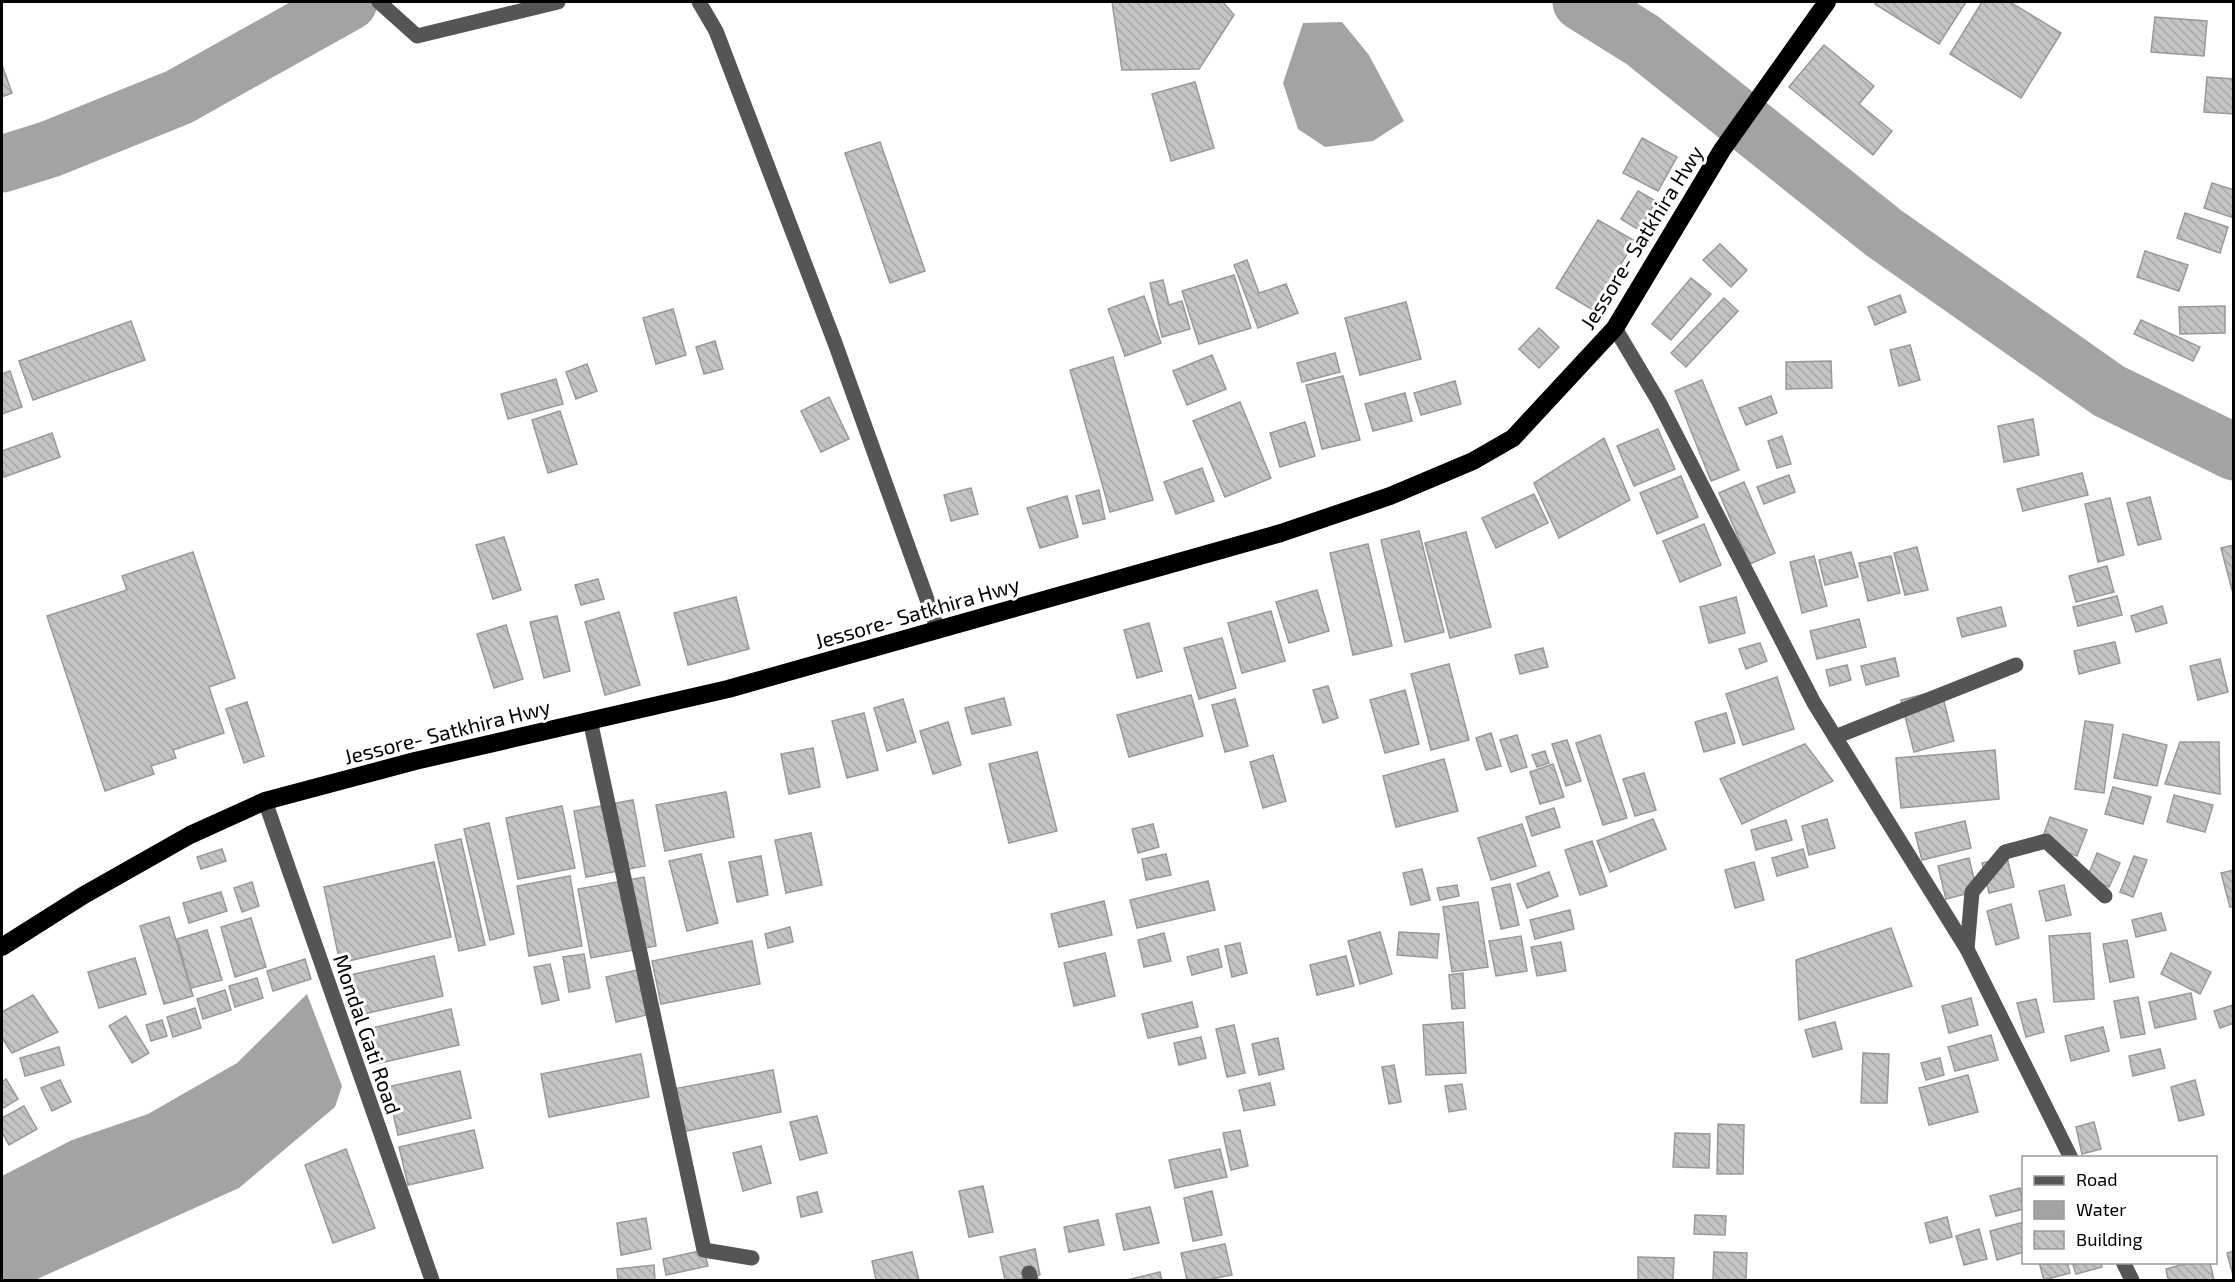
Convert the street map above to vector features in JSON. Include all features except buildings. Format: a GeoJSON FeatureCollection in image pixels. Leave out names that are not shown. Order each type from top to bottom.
{"type":"FeatureCollection","features":[{"type":"Feature","properties":{"kind":"highway","name":"Jessore- Satkhira Hwy"},"geometry":{"type":"LineString","coordinates":[[2,947],[84,895],[190,835],[265,801],[415,760],[728,688],[938,630],[1281,533],[1390,496],[1473,461],[1513,438],[1615,328],[1722,150],[1827,2]]}},
{"type":"Feature","properties":{"kind":"street"},"geometry":{"type":"LineString","coordinates":[[379,2],[417,36],[558,2]]}},
{"type":"Feature","properties":{"kind":"street"},"geometry":{"type":"LineString","coordinates":[[699,2],[716,31],[750,120],[835,344],[938,630]]}},
{"type":"Feature","properties":{"kind":"street"},"geometry":{"type":"LineString","coordinates":[[1615,328],[1659,402],[1814,703],[1967,949],[2070,1156]]}},
{"type":"Feature","properties":{"kind":"street"},"geometry":{"type":"LineString","coordinates":[[1835,737],[2016,665]]}},
{"type":"Feature","properties":{"kind":"street"},"geometry":{"type":"LineString","coordinates":[[590,720],[704,1250],[752,1258]]}},
{"type":"Feature","properties":{"kind":"street","name":"Mondal Gati Road"},"geometry":{"type":"LineString","coordinates":[[265,801],[432,1281]]}},
{"type":"Feature","properties":{"kind":"street"},"geometry":{"type":"LineString","coordinates":[[1967,949],[1972,891],[2006,852],[2046,842],[2104,896]]}},
{"type":"Feature","properties":{"kind":"street"},"geometry":{"type":"LineString","coordinates":[[2124,1264],[2132,1281]]}},
{"type":"Feature","properties":{"kind":"water"},"geometry":{"type":"Polygon","coordinates":[[[1342,22],[1369,55],[1404,121],[1373,141],[1325,147],[1298,129],[1283,83],[1303,23],[1342,22]]]}},
{"type":"Feature","properties":{"kind":"water"},"geometry":{"type":"Polygon","coordinates":[[[307,994],[342,1086],[335,1107],[239,1188],[35,1280],[2,1280],[2,1176],[72,1140],[148,1114],[237,1063],[307,994]]]}},
{"type":"Feature","properties":{"kind":"waterway"},"geometry":{"type":"LineString","coordinates":[[2,164],[50,149],[179,97],[349,2]]}},
{"type":"Feature","properties":{"kind":"waterway"},"geometry":{"type":"LineString","coordinates":[[1581,2],[1642,40],[1884,233],[2109,391],[2234,452]]}}]}
